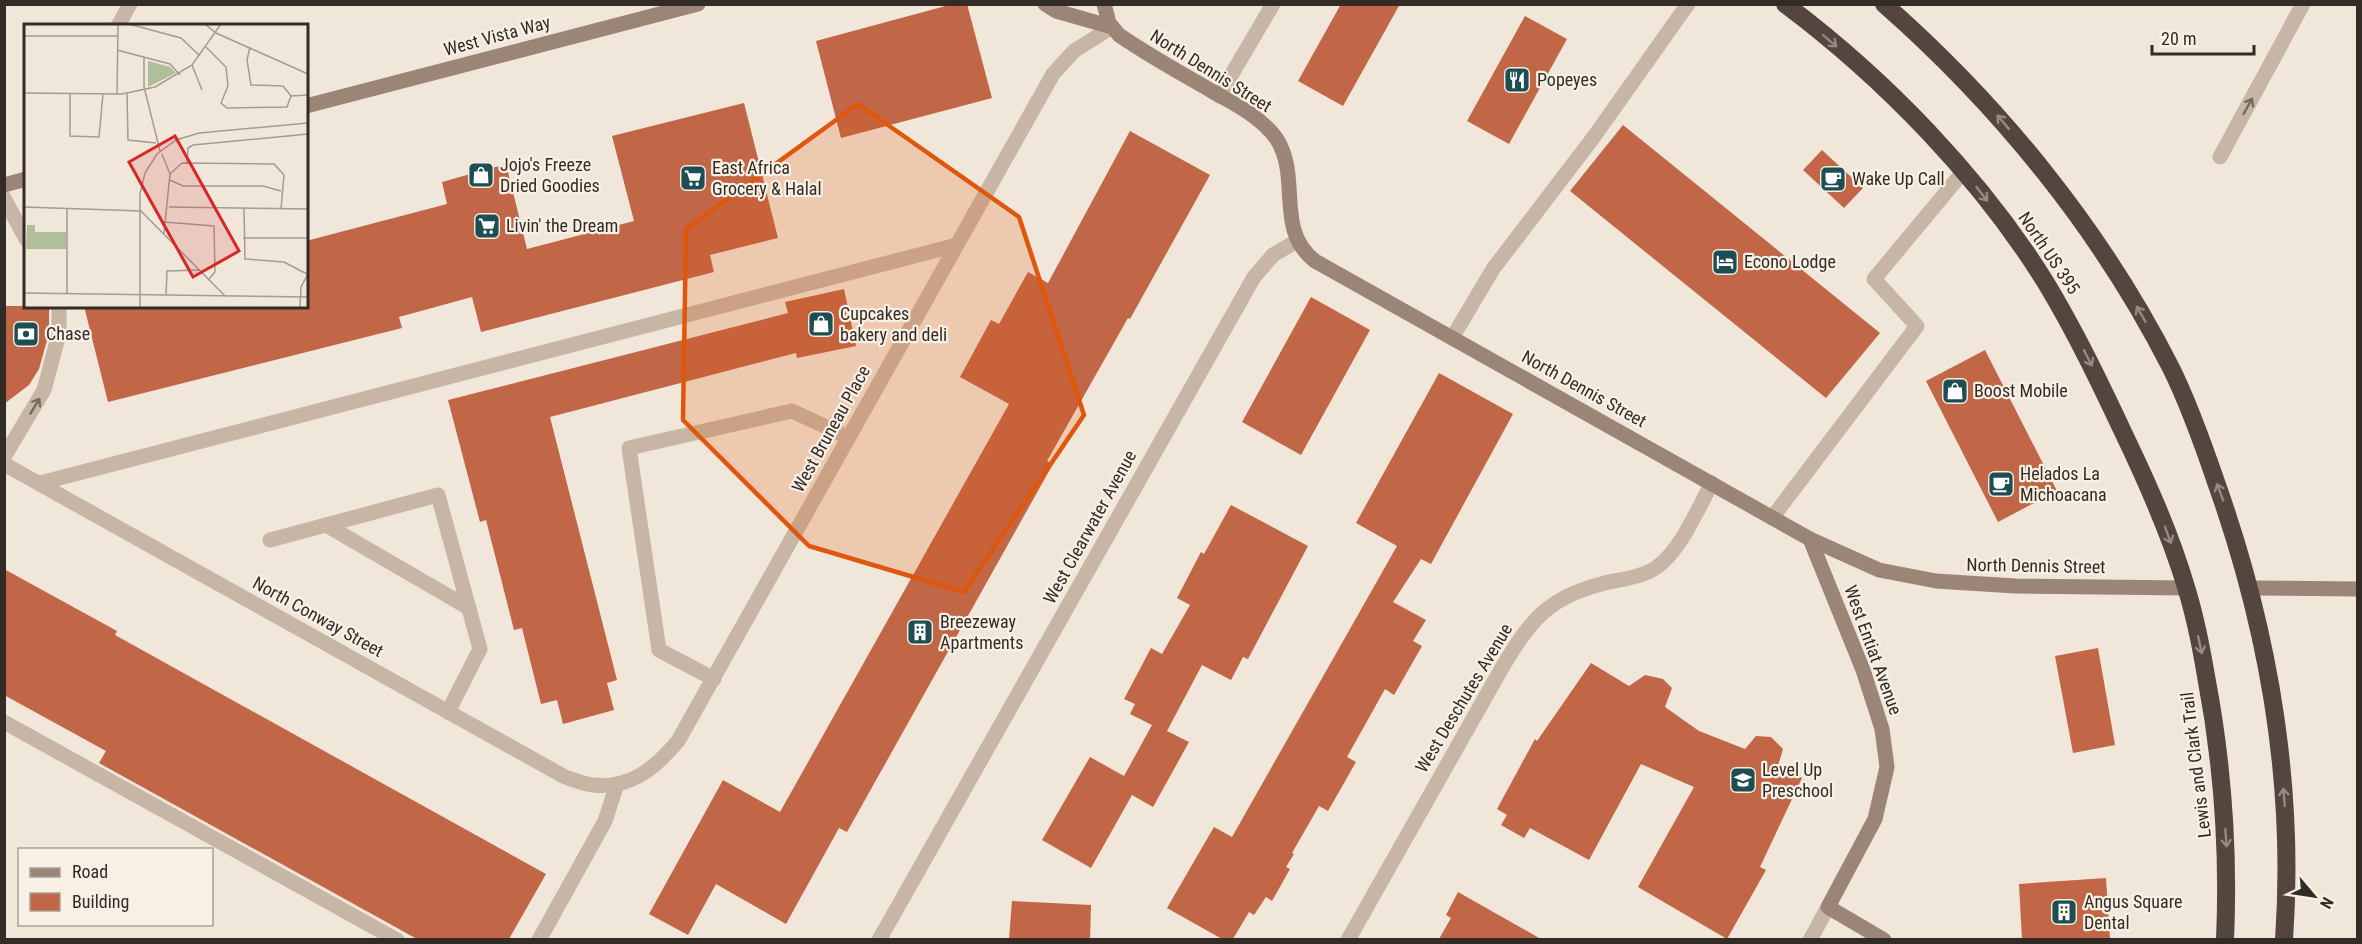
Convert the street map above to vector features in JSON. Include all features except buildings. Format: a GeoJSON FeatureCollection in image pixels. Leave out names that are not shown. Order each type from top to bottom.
{"type":"FeatureCollection","features":[{"type":"Feature","properties":{"kind":"highway","name":"North US 395"},"geometry":{"type":"LineString","coordinates":[[1785,4],[1852,60],[1896,101],[1963,172],[2013,234],[2045,281],[2074,331],[2146,480],[2187,588]]}},
{"type":"Feature","properties":{"kind":"highway"},"geometry":{"type":"LineString","coordinates":[[1884,4],[1909,26],[1991,109],[2040,167],[2109,262],[2172,370],[2202,441],[2229,516],[2262,638],[2280,757],[2287,863],[2284,939]]}},
{"type":"Feature","properties":{"kind":"highway","name":"Lewis and Clark Trail"},"geometry":{"type":"LineString","coordinates":[[2187,588],[2201,647],[2218,740],[2227,847],[2225,939]]}},
{"type":"Feature","properties":{"kind":"street"},"geometry":{"type":"LineString","coordinates":[[119,24],[130,4]]}},
{"type":"Feature","properties":{"kind":"street","name":"West Vista Way"},"geometry":{"type":"LineString","coordinates":[[308,105],[698,4]]}},
{"type":"Feature","properties":{"kind":"street"},"geometry":{"type":"LineString","coordinates":[[1045,4],[1056,11],[1112,27]]}},
{"type":"Feature","properties":{"kind":"street","name":"North Dennis Street"},"geometry":{"type":"LineString","coordinates":[[1104,4],[1112,27],[1135,47],[1240,108],[1265,126],[1281,148],[1288,173],[1290,220],[1297,241],[1303,250],[1318,263],[1810,539],[1879,570],[1936,581],[2015,586],[2187,588]]}},
{"type":"Feature","properties":{"kind":"street"},"geometry":{"type":"LineString","coordinates":[[1220,96],[1273,4]]}},
{"type":"Feature","properties":{"kind":"street"},"geometry":{"type":"LineString","coordinates":[[1452,338],[1493,269],[1593,138],[1689,4]]}},
{"type":"Feature","properties":{"kind":"street"},"geometry":{"type":"LineString","coordinates":[[2220,158],[2303,4]]}},
{"type":"Feature","properties":{"kind":"street","name":"West Bruneau Place"},"geometry":{"type":"LineString","coordinates":[[617,784],[640,776],[658,764],[678,741],[1053,74],[1074,51],[1112,27]]}},
{"type":"Feature","properties":{"kind":"street"},"geometry":{"type":"LineString","coordinates":[[1772,518],[1917,326],[1874,279],[1963,172]]}},
{"type":"Feature","properties":{"kind":"street"},"geometry":{"type":"LineString","coordinates":[[4,185],[24,180]]}},
{"type":"Feature","properties":{"kind":"street"},"geometry":{"type":"LineString","coordinates":[[4,198],[24,235]]}},
{"type":"Feature","properties":{"kind":"street","name":"West Clearwater Avenue"},"geometry":{"type":"LineString","coordinates":[[879,939],[1254,277],[1273,255],[1297,241]]}},
{"type":"Feature","properties":{"kind":"street"},"geometry":{"type":"LineString","coordinates":[[40,483],[957,245]]}},
{"type":"Feature","properties":{"kind":"street"},"geometry":{"type":"LineString","coordinates":[[4,457],[44,390],[59,334],[59,308]]}},
{"type":"Feature","properties":{"kind":"street"},"geometry":{"type":"LineString","coordinates":[[714,679],[659,650],[629,448],[792,411],[848,437]]}},
{"type":"Feature","properties":{"kind":"street","name":"North Conway Street"},"geometry":{"type":"LineString","coordinates":[[4,464],[565,777],[592,785],[617,784]]}},
{"type":"Feature","properties":{"kind":"street","name":"West Deschutes Avenue"},"geometry":{"type":"LineString","coordinates":[[1348,939],[1503,666],[1530,625],[1551,604],[1565,596],[1658,567],[1677,545],[1712,483]]}},
{"type":"Feature","properties":{"kind":"street"},"geometry":{"type":"LineString","coordinates":[[270,540],[438,495],[480,649],[448,712]]}},
{"type":"Feature","properties":{"kind":"street"},"geometry":{"type":"LineString","coordinates":[[326,525],[469,608]]}},
{"type":"Feature","properties":{"kind":"street","name":"West Entiat Avenue"},"geometry":{"type":"LineString","coordinates":[[1810,539],[1863,670],[1882,729],[1887,767],[1875,819],[1810,939]]}},
{"type":"Feature","properties":{"kind":"street"},"geometry":{"type":"LineString","coordinates":[[2250,588],[2358,589]]}},
{"type":"Feature","properties":{"kind":"street"},"geometry":{"type":"LineString","coordinates":[[4,722],[397,939]]}},
{"type":"Feature","properties":{"kind":"street"},"geometry":{"type":"LineString","coordinates":[[539,939],[605,821],[617,784]]}},
{"type":"Feature","properties":{"kind":"street"},"geometry":{"type":"LineString","coordinates":[[1828,907],[1884,939]]}},
{"type":"Feature","properties":{"kind":"highlighted area"},"geometry":{"type":"Polygon","coordinates":[[[858,104],[1019,217],[1084,415],[964,592],[809,546],[683,420],[686,229],[858,104]]]}},
{"type":"Feature","properties":{"kind":"place","name":"Popeyes"},"geometry":{"type":"Point","coordinates":[1517,80]}},
{"type":"Feature","properties":{"kind":"place","name":"Jojo's Freeze Dried Goodies"},"geometry":{"type":"Point","coordinates":[481,175]}},
{"type":"Feature","properties":{"kind":"place","name":"East Africa Grocery & Halal"},"geometry":{"type":"Point","coordinates":[693,178]}},
{"type":"Feature","properties":{"kind":"place","name":"Wake Up Call"},"geometry":{"type":"Point","coordinates":[1833,179]}},
{"type":"Feature","properties":{"kind":"place","name":"Livin' the Dream"},"geometry":{"type":"Point","coordinates":[487,226]}},
{"type":"Feature","properties":{"kind":"place","name":"Econo Lodge"},"geometry":{"type":"Point","coordinates":[1725,262]}},
{"type":"Feature","properties":{"kind":"place","name":"Cupcakes bakery and deli"},"geometry":{"type":"Point","coordinates":[821,324]}},
{"type":"Feature","properties":{"kind":"place","name":"Chase"},"geometry":{"type":"Point","coordinates":[26,334]}},
{"type":"Feature","properties":{"kind":"place","name":"Boost Mobile"},"geometry":{"type":"Point","coordinates":[1955,391]}},
{"type":"Feature","properties":{"kind":"place","name":"Helados La Michoacana"},"geometry":{"type":"Point","coordinates":[2001,484]}},
{"type":"Feature","properties":{"kind":"place","name":"Breezeway Apartments"},"geometry":{"type":"Point","coordinates":[920,632]}},
{"type":"Feature","properties":{"kind":"place","name":"Level Up Preschool"},"geometry":{"type":"Point","coordinates":[1743,780]}},
{"type":"Feature","properties":{"kind":"place","name":"Angus Square Dental"},"geometry":{"type":"Point","coordinates":[2064,912]}}]}
